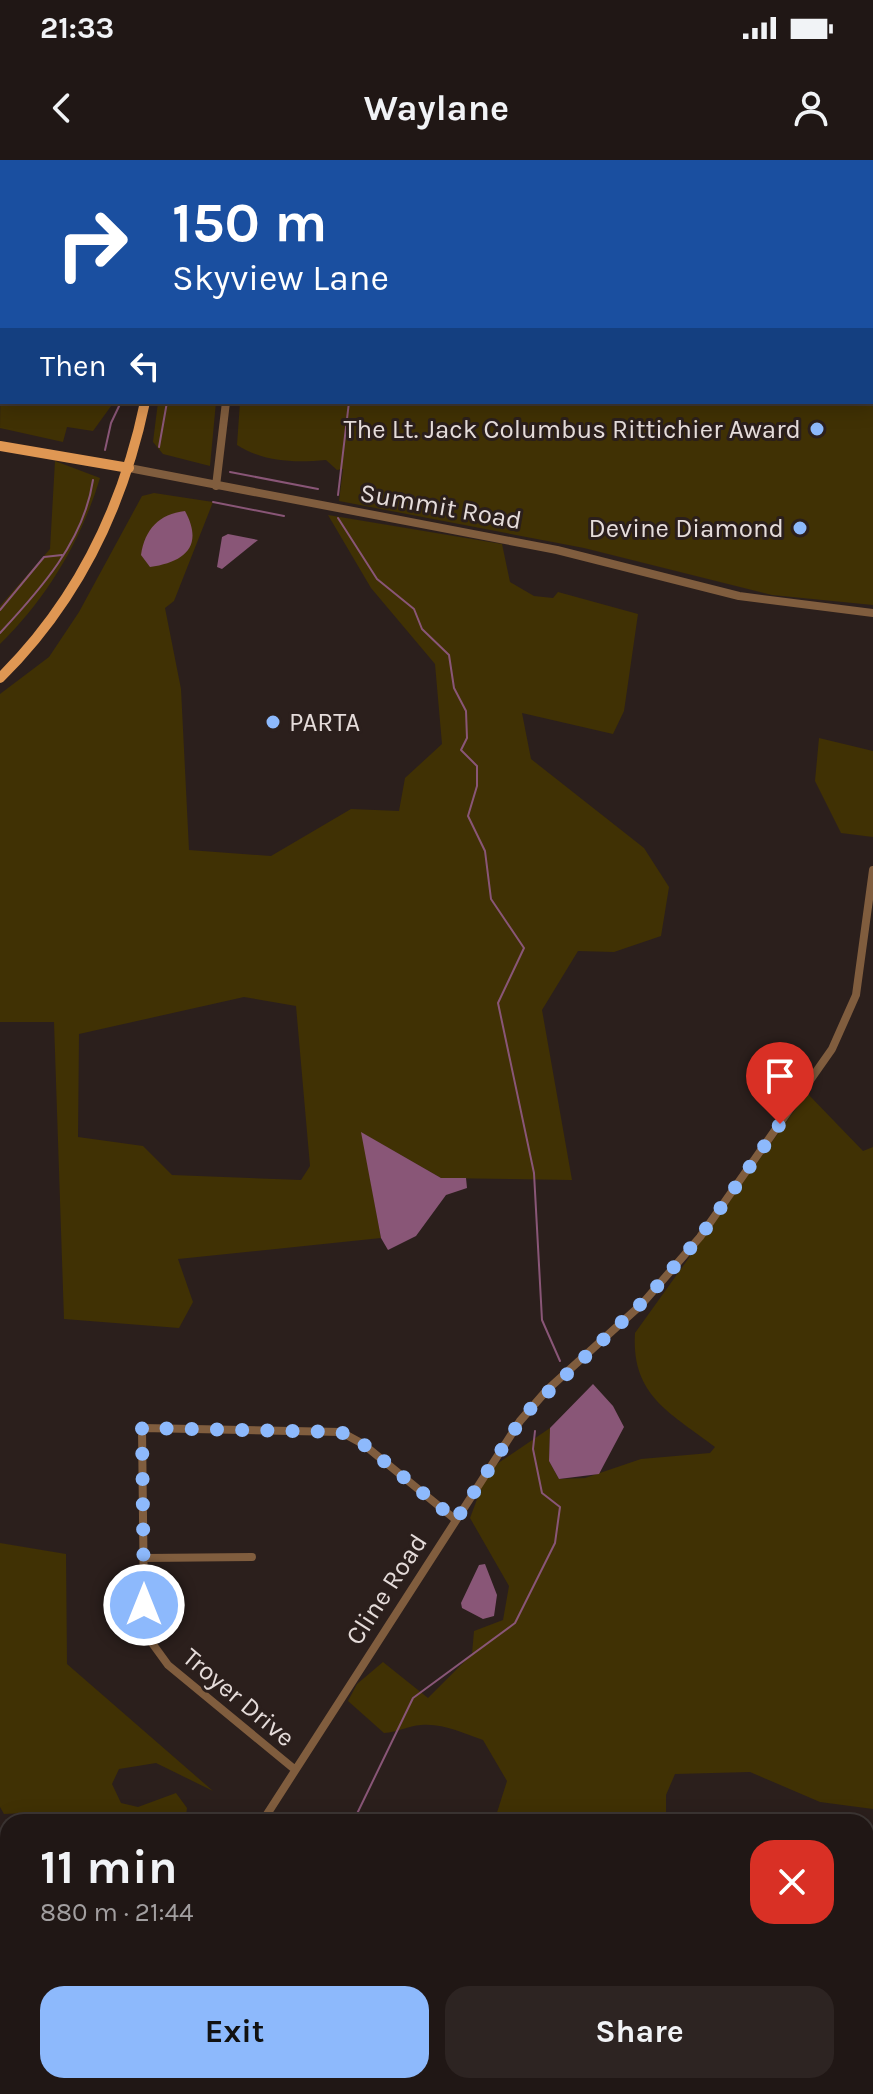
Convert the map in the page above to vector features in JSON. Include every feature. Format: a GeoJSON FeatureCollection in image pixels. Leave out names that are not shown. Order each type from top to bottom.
{"type":"FeatureCollection","features":[{"type":"Feature","properties":{"kind":"main road"},"geometry":{"type":"LineString","coordinates":[[0,678],[42,632],[74,587],[110,517],[129,468],[145,404]]}},
{"type":"Feature","properties":{"kind":"main road","name":"Summit Road"},"geometry":{"type":"LineString","coordinates":[[0,446],[129,468]]}},
{"type":"Feature","properties":{"kind":"street"},"geometry":{"type":"LineString","coordinates":[[216,486],[226,404]]}},
{"type":"Feature","properties":{"kind":"street","name":"Summit Road"},"geometry":{"type":"LineString","coordinates":[[129,468],[557,550],[739,596],[873,613]]}},
{"type":"Feature","properties":{"kind":"street","name":"Cline Road"},"geometry":{"type":"LineString","coordinates":[[267,1814],[293,1768],[524,1415],[642,1304],[700,1237],[832,1049],[856,995],[873,870]]}},
{"type":"Feature","properties":{"kind":"street","name":"Troyer Drive"},"geometry":{"type":"LineString","coordinates":[[293,1768],[162,1659],[146,1623],[141,1433],[147,1427],[333,1430],[363,1444],[456,1520]]}},
{"type":"Feature","properties":{"kind":"street"},"geometry":{"type":"LineString","coordinates":[[145,1558],[252,1557]]}},
{"type":"Feature","properties":{"kind":"shaded area"},"geometry":{"type":"Polygon","coordinates":[[[0,404],[113,404],[93,431],[67,427],[63,442],[0,428],[0,404]]]}},
{"type":"Feature","properties":{"kind":"shaded area"},"geometry":{"type":"Polygon","coordinates":[[[158,404],[216,404],[210,466],[163,454],[153,442],[158,404]]]}},
{"type":"Feature","properties":{"kind":"shaded area"},"geometry":{"type":"Polygon","coordinates":[[[240,404],[873,404],[873,605],[772,595],[584,548],[339,501],[343,469],[337,470],[326,460],[269,458],[237,445],[240,404]]]}},
{"type":"Feature","properties":{"kind":"shaded area"},"geometry":{"type":"Polygon","coordinates":[[[55,461],[100,478],[83,524],[60,567],[33,608],[0,644],[0,606],[50,549],[55,461]]]}},
{"type":"Feature","properties":{"kind":"shaded area"},"geometry":{"type":"Polygon","coordinates":[[[154,493],[213,502],[174,601],[165,608],[181,689],[189,850],[271,856],[351,809],[399,811],[405,778],[442,744],[435,664],[371,588],[328,515],[502,544],[510,582],[534,596],[553,598],[558,592],[638,614],[624,711],[613,734],[522,713],[531,759],[644,848],[669,887],[661,936],[614,952],[578,951],[542,1010],[572,1180],[441,1178],[362,1133],[381,1238],[178,1259],[193,1302],[179,1328],[64,1319],[54,1022],[0,1022],[0,694],[49,657],[79,612],[142,496],[154,493]],[[244,997],[79,1034],[78,1137],[143,1146],[172,1175],[301,1180],[310,1166],[296,1006],[244,997]]]}},
{"type":"Feature","properties":{"kind":"shaded area"},"geometry":{"type":"Polygon","coordinates":[[[185,511],[192,534],[188,550],[173,561],[150,567],[141,555],[150,530],[168,515],[185,511]]]}},
{"type":"Feature","properties":{"kind":"shaded area"},"geometry":{"type":"Polygon","coordinates":[[[228,534],[258,540],[222,569],[217,567],[222,537],[228,534]]]}},
{"type":"Feature","properties":{"kind":"shaded area"},"geometry":{"type":"Polygon","coordinates":[[[819,738],[873,751],[873,837],[841,833],[815,781],[819,738]]]}},
{"type":"Feature","properties":{"kind":"shaded area"},"geometry":{"type":"Polygon","coordinates":[[[807,1093],[863,1151],[873,1147],[873,1809],[820,1802],[750,1772],[675,1774],[666,1795],[666,1814],[497,1814],[507,1781],[483,1740],[453,1729],[429,1725],[384,1733],[348,1701],[357,1684],[383,1662],[428,1698],[472,1654],[474,1631],[503,1620],[509,1586],[470,1518],[488,1470],[550,1428],[549,1461],[559,1479],[585,1478],[641,1459],[710,1453],[715,1447],[669,1413],[647,1388],[635,1355],[635,1333],[807,1093]]]}},
{"type":"Feature","properties":{"kind":"shaded area"},"geometry":{"type":"Polygon","coordinates":[[[361,1132],[441,1178],[466,1178],[467,1188],[446,1195],[416,1236],[388,1250],[381,1238],[361,1132]]]}},
{"type":"Feature","properties":{"kind":"shaded area"},"geometry":{"type":"Polygon","coordinates":[[[593,1384],[613,1406],[624,1427],[599,1474],[559,1479],[549,1461],[550,1428],[593,1384]]]}},
{"type":"Feature","properties":{"kind":"shaded area"},"geometry":{"type":"Polygon","coordinates":[[[0,1543],[66,1554],[67,1664],[213,1791],[156,1763],[119,1769],[112,1784],[121,1803],[138,1807],[176,1793],[187,1808],[186,1814],[4,1814],[0,1807],[0,1543]]]}},
{"type":"Feature","properties":{"kind":"shaded area"},"geometry":{"type":"Polygon","coordinates":[[[485,1564],[497,1595],[494,1616],[483,1619],[462,1608],[461,1603],[479,1565],[485,1564]]]}},
{"type":"Feature","properties":{"kind":"waterway"},"geometry":{"type":"LineString","coordinates":[[105,450],[111,423],[120,404]]}},
{"type":"Feature","properties":{"kind":"waterway"},"geometry":{"type":"LineString","coordinates":[[159,447],[167,404]]}},
{"type":"Feature","properties":{"kind":"waterway"},"geometry":{"type":"LineString","coordinates":[[338,495],[349,404]]}},
{"type":"Feature","properties":{"kind":"waterway"},"geometry":{"type":"LineString","coordinates":[[230,472],[318,489]]}},
{"type":"Feature","properties":{"kind":"waterway"},"geometry":{"type":"LineString","coordinates":[[0,633],[45,582],[70,544],[88,502],[93,480]]}},
{"type":"Feature","properties":{"kind":"waterway"},"geometry":{"type":"LineString","coordinates":[[213,502],[284,516]]}},
{"type":"Feature","properties":{"kind":"waterway"},"geometry":{"type":"LineString","coordinates":[[338,518],[377,579],[414,609],[422,629],[449,655],[454,688],[466,711],[467,738],[461,750],[477,766],[477,786],[468,816],[485,851],[491,899],[524,948],[498,1003],[534,1173],[542,1320],[560,1361]]}},
{"type":"Feature","properties":{"kind":"waterway"},"geometry":{"type":"LineString","coordinates":[[0,610],[44,557],[62,555]]}},
{"type":"Feature","properties":{"kind":"waterway"},"geometry":{"type":"LineString","coordinates":[[357,1814],[413,1698],[515,1623],[555,1543],[560,1507],[542,1493],[533,1449],[535,1431]]}},
{"type":"Feature","properties":{"kind":"place","name":"The Lt. Jack Columbus Rittichier Award"},"geometry":{"type":"Point","coordinates":[817,429]}},
{"type":"Feature","properties":{"kind":"place","name":"Devine Diamond"},"geometry":{"type":"Point","coordinates":[800,528]}},
{"type":"Feature","properties":{"kind":"place","name":"PARTA"},"geometry":{"type":"Point","coordinates":[273,722]}},
{"type":"Feature","properties":{"kind":"route"},"geometry":{"type":"LineString","coordinates":[[144,1605],[142,1428],[324,1429],[341,1432],[363,1444],[456,1520],[524,1415],[647,1298],[700,1237],[780,1124]]}}]}
